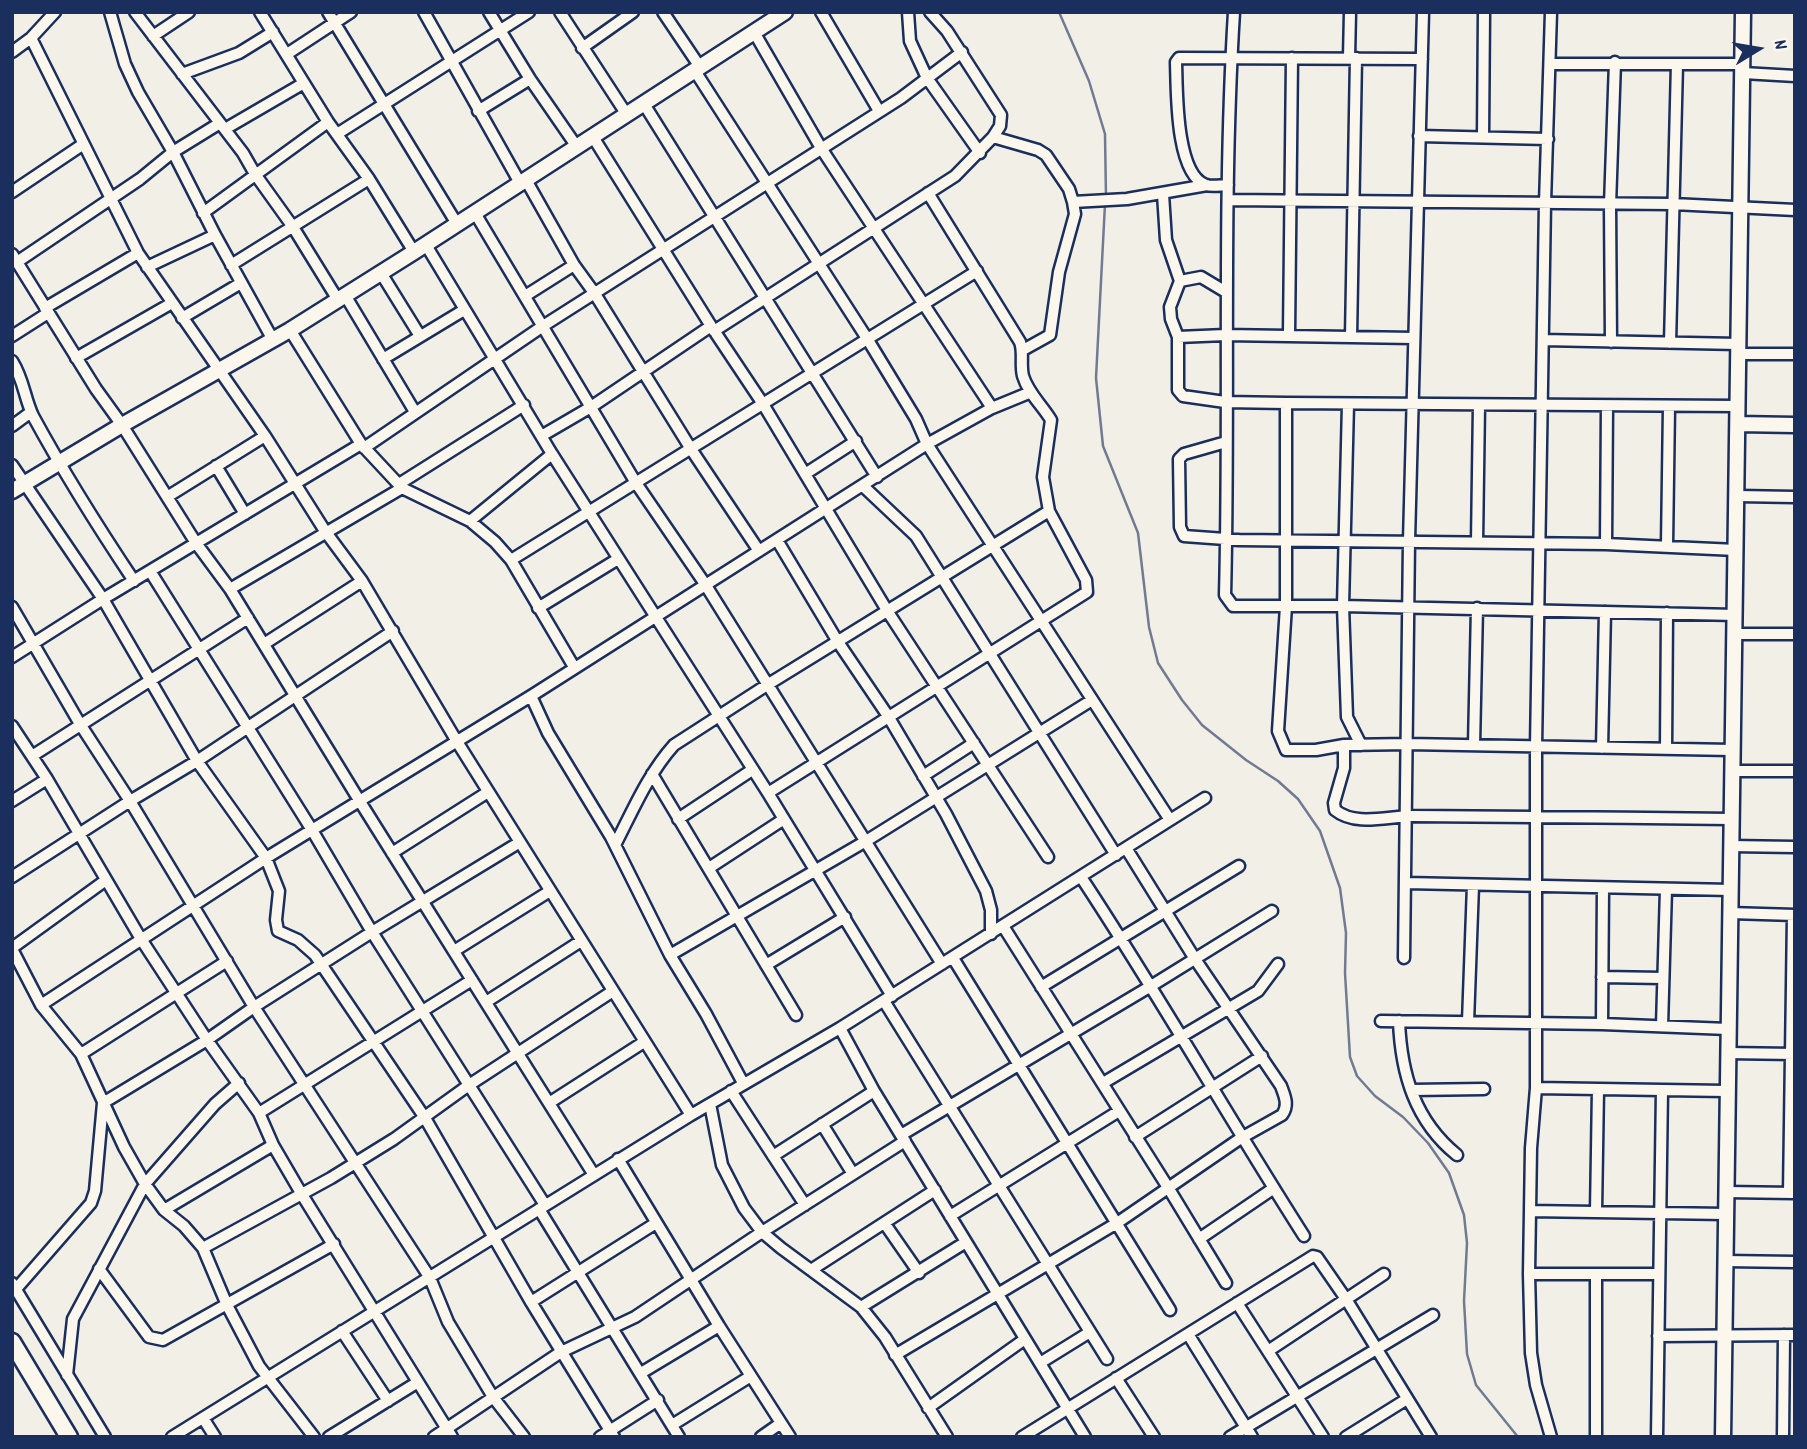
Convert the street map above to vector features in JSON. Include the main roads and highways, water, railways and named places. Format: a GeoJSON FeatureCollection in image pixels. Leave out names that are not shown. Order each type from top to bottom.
{"type":"FeatureCollection","features":[{"type":"Feature","properties":{"kind":"main road"},"geometry":{"type":"LineString","coordinates":[[12,1342],[69,1437]]}},
{"type":"Feature","properties":{"kind":"main road"},"geometry":{"type":"LineString","coordinates":[[12,1363],[58,1437]]}},
{"type":"Feature","properties":{"kind":"waterway"},"geometry":{"type":"LineString","coordinates":[[1059,12],[1089,81],[1105,134],[1106,198]]}},
{"type":"Feature","properties":{"kind":"waterway"},"geometry":{"type":"LineString","coordinates":[[1105,204],[1096,378],[1103,446],[1138,533],[1149,627],[1158,663],[1202,725],[1278,781],[1298,799],[1320,831],[1340,888],[1346,933],[1345,973],[1350,1057],[1357,1076],[1375,1096],[1403,1117],[1428,1143],[1449,1173],[1464,1215],[1467,1243],[1464,1301],[1467,1354],[1476,1385],[1518,1437]]}}]}
